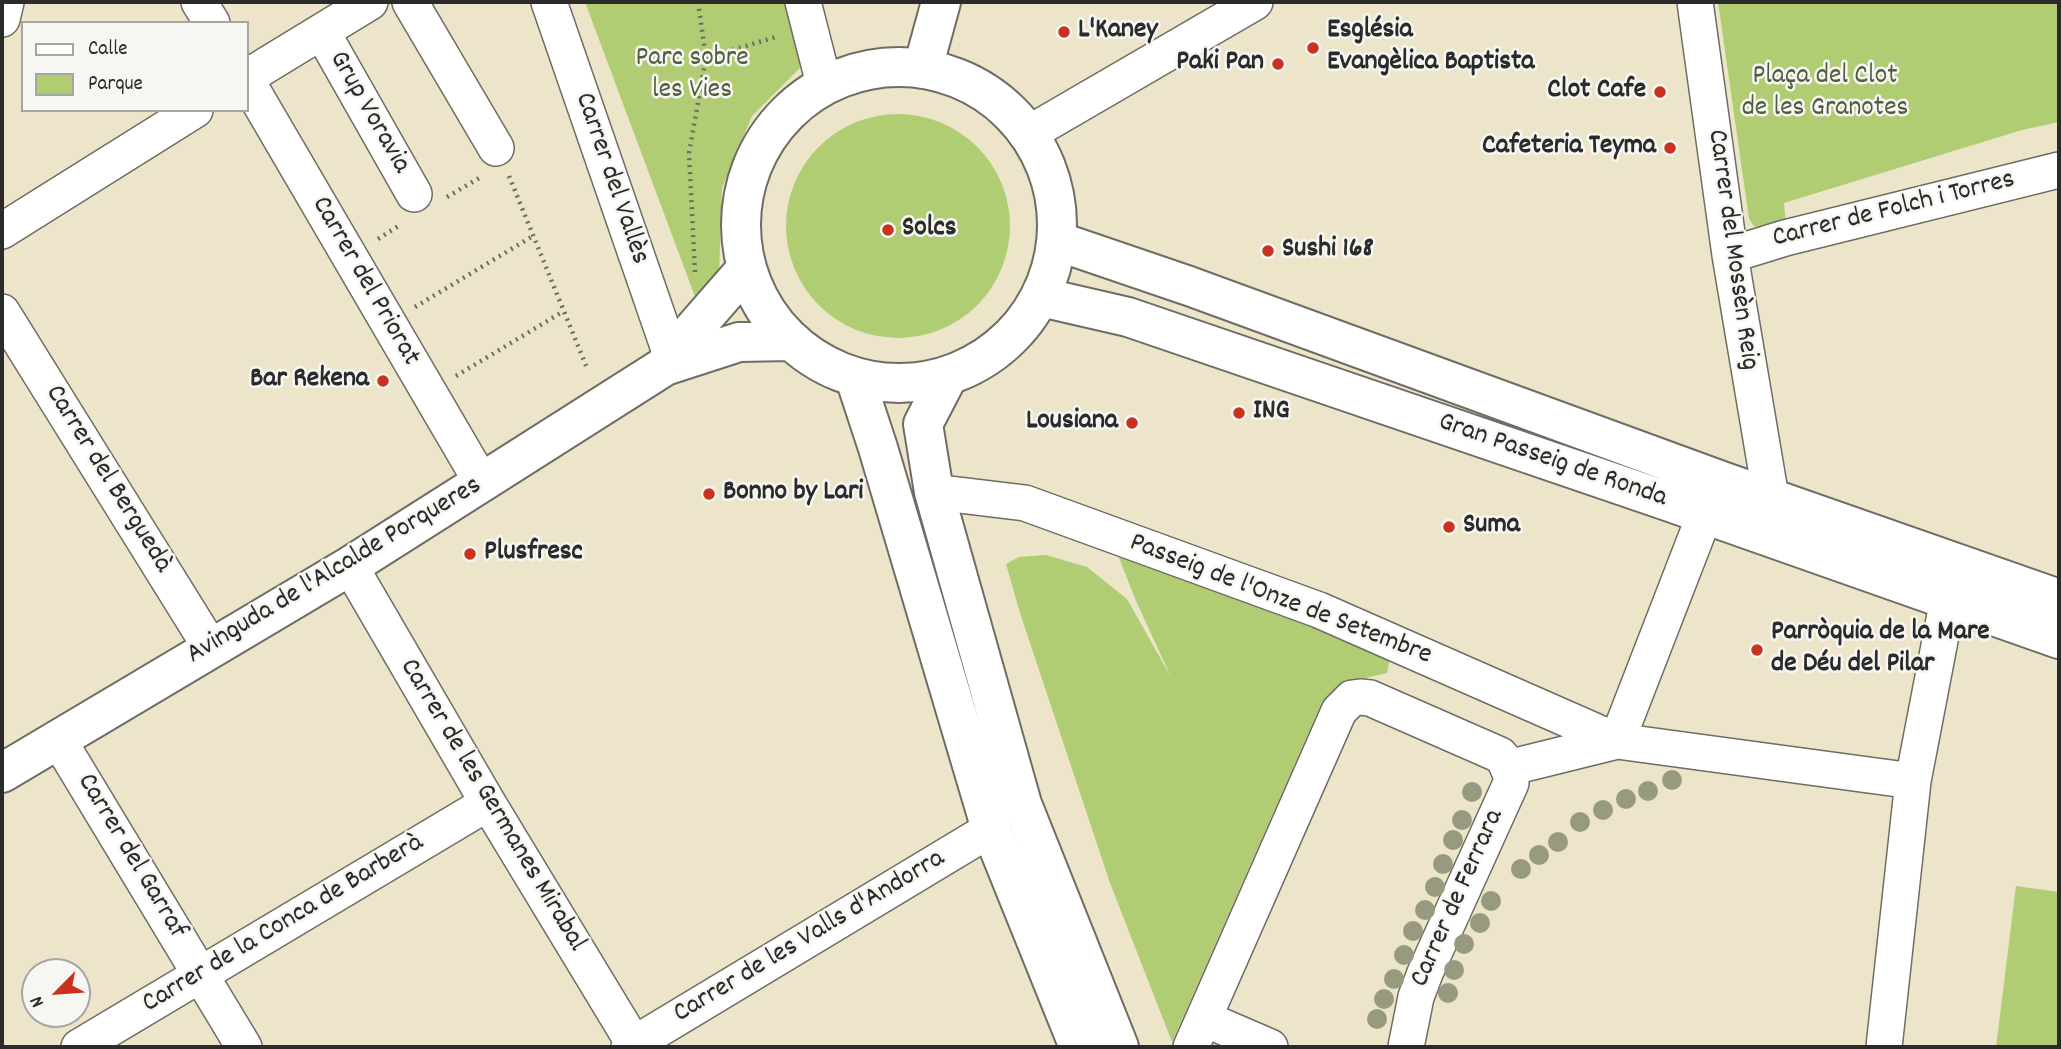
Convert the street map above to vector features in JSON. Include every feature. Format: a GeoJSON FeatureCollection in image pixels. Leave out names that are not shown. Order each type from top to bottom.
{"type":"FeatureCollection","features":[{"type":"Feature","properties":{"kind":"main road"},"geometry":{"type":"LineString","coordinates":[[923,68],[941,2]]}},
{"type":"Feature","properties":{"kind":"main road"},"geometry":{"type":"LineString","coordinates":[[873,68],[923,68],[961,78],[994,97],[1013,114],[1044,160],[1056,199],[1057,241],[1052,270],[1041,297],[1018,332],[985,359],[947,378],[901,385],[855,378],[820,363],[790,341],[763,308],[746,269],[741,230],[744,191],[760,148],[788,112],[824,84],[873,68]]}},
{"type":"Feature","properties":{"kind":"main road","name":"Gran Passeig de Ronda"},"geometry":{"type":"LineString","coordinates":[[1057,241],[1202,290],[1771,498],[2059,599]]}},
{"type":"Feature","properties":{"kind":"main road","name":"Avinguda de l'Alcalde Porqueres"},"geometry":{"type":"LineString","coordinates":[[2,773],[350,566],[668,361],[746,269]]}},
{"type":"Feature","properties":{"kind":"main road","name":"Gran Passeig de Ronda"},"geometry":{"type":"LineString","coordinates":[[1041,297],[1128,317],[1705,514],[2059,639]]}},
{"type":"Feature","properties":{"kind":"main road","name":"Avinguda de l'Alcalde Porqueres"},"geometry":{"type":"LineString","coordinates":[[668,361],[739,342],[790,341]]}},
{"type":"Feature","properties":{"kind":"main road"},"geometry":{"type":"LineString","coordinates":[[855,378],[991,829],[1079,1047]]}},
{"type":"Feature","properties":{"kind":"main road"},"geometry":{"type":"LineString","coordinates":[[947,378],[923,424],[934,492],[1022,804],[1119,1047]]}},
{"type":"Feature","properties":{"kind":"street"},"geometry":{"type":"LineString","coordinates":[[2,19],[6,2]]}},
{"type":"Feature","properties":{"kind":"street"},"geometry":{"type":"LineString","coordinates":[[199,2],[211,21]]}},
{"type":"Feature","properties":{"kind":"street"},"geometry":{"type":"LineString","coordinates":[[248,78],[370,2]]}},
{"type":"Feature","properties":{"kind":"street"},"geometry":{"type":"LineString","coordinates":[[410,2],[496,166]]}},
{"type":"Feature","properties":{"kind":"street","name":"Carrer del Vallès"},"geometry":{"type":"LineString","coordinates":[[549,2],[668,361]]}},
{"type":"Feature","properties":{"kind":"street"},"geometry":{"type":"LineString","coordinates":[[803,2],[824,84]]}},
{"type":"Feature","properties":{"kind":"street"},"geometry":{"type":"LineString","coordinates":[[1028,134],[1255,2]]}},
{"type":"Feature","properties":{"kind":"street","name":"Carrer del Mossèn Reig"},"geometry":{"type":"LineString","coordinates":[[1695,2],[1730,255],[1771,498]]}},
{"type":"Feature","properties":{"kind":"street","name":"Grup Voravia"},"geometry":{"type":"LineString","coordinates":[[322,32],[421,205]]}},
{"type":"Feature","properties":{"kind":"street","name":"Carrer del Priorat"},"geometry":{"type":"LineString","coordinates":[[248,81],[482,483]]}},
{"type":"Feature","properties":{"kind":"street"},"geometry":{"type":"LineString","coordinates":[[2,231],[192,112]]}},
{"type":"Feature","properties":{"kind":"street","name":"Carrer de Folch i Torres"},"geometry":{"type":"LineString","coordinates":[[1730,255],[1785,238],[2059,170]]}},
{"type":"Feature","properties":{"kind":"street","name":"Carrer del Berguedà"},"geometry":{"type":"LineString","coordinates":[[2,312],[212,648]]}},
{"type":"Feature","properties":{"kind":"street","name":"Passeig de l'Onze de Setembre"},"geometry":{"type":"LineString","coordinates":[[934,492],[1025,503],[1268,591],[1319,610],[1617,741]]}},
{"type":"Feature","properties":{"kind":"street"},"geometry":{"type":"LineString","coordinates":[[1617,741],[1705,514]]}},
{"type":"Feature","properties":{"kind":"street","name":"Carrer de les Germanes Mirabal"},"geometry":{"type":"LineString","coordinates":[[350,566],[631,1046]]}},
{"type":"Feature","properties":{"kind":"street"},"geometry":{"type":"LineString","coordinates":[[1884,1047],[1913,781],[1948,599]]}},
{"type":"Feature","properties":{"kind":"street","name":"Passeig de l'Onze de Setembre"},"geometry":{"type":"LineString","coordinates":[[1198,1033],[1339,711],[1352,698],[1370,698],[1504,762]]}},
{"type":"Feature","properties":{"kind":"street","name":"Carrer del Garraf"},"geometry":{"type":"LineString","coordinates":[[58,739],[244,1047]]}},
{"type":"Feature","properties":{"kind":"street"},"geometry":{"type":"LineString","coordinates":[[1504,762],[1617,741],[1913,781]]}},
{"type":"Feature","properties":{"kind":"street","name":"Carrer de Ferrara"},"geometry":{"type":"LineString","coordinates":[[1406,1047],[1421,985],[1511,783],[1504,762]]}},
{"type":"Feature","properties":{"kind":"street","name":"Carrer de la Conca de Barberà"},"geometry":{"type":"LineString","coordinates":[[79,1047],[488,803]]}},
{"type":"Feature","properties":{"kind":"street","name":"Carrer de les Valls d'Andorra"},"geometry":{"type":"LineString","coordinates":[[631,1046],[991,829]]}},
{"type":"Feature","properties":{"kind":"street"},"geometry":{"type":"LineString","coordinates":[[1198,1033],[1270,1047]]}},
{"type":"Feature","properties":{"kind":"path"},"geometry":{"type":"LineString","coordinates":[[695,273],[689,153],[706,58],[698,2]]}},
{"type":"Feature","properties":{"kind":"path"},"geometry":{"type":"LineString","coordinates":[[706,58],[783,35]]}},
{"type":"Feature","properties":{"kind":"path"},"geometry":{"type":"LineString","coordinates":[[371,243],[421,205],[496,166],[533,236],[587,368]]}},
{"type":"Feature","properties":{"kind":"path"},"geometry":{"type":"LineString","coordinates":[[411,309],[533,236]]}},
{"type":"Feature","properties":{"kind":"path"},"geometry":{"type":"LineString","coordinates":[[452,378],[564,312]]}},
{"type":"Feature","properties":{"kind":"green space","name":"Parc sobre les Vies"},"geometry":{"type":"Polygon","coordinates":[[[585,2],[790,2],[805,63],[752,116],[722,188],[719,275],[697,302],[585,2]]]}},
{"type":"Feature","properties":{"kind":"green space","name":"Plaça del Clot de les Granotes"},"geometry":{"type":"Polygon","coordinates":[[[1718,2],[2059,2],[2059,122],[2022,130],[1784,203],[1786,225],[1763,230],[1753,225],[1749,219],[1718,2]]]}},
{"type":"Feature","properties":{"kind":"green space"},"geometry":{"type":"Polygon","coordinates":[[[887,114],[909,114],[951,127],[969,139],[985,155],[1002,183],[1010,226],[1002,269],[985,297],[969,313],[941,330],[909,338],[887,338],[845,325],[827,313],[811,297],[794,269],[786,237],[786,215],[799,173],[811,155],[827,139],[855,122],[887,114]]]}},
{"type":"Feature","properties":{"kind":"green space"},"geometry":{"type":"Polygon","coordinates":[[[1114,545],[1391,652],[1387,673],[1353,681],[1322,702],[1172,1042],[1110,883],[1006,564],[1019,557],[1046,555],[1087,567],[1127,599],[1171,677],[1114,545]]]}},
{"type":"Feature","properties":{"kind":"green space"},"geometry":{"type":"Polygon","coordinates":[[[2016,886],[2059,892],[2059,1047],[1996,1047],[2016,886]]]}},
{"type":"Feature","properties":{"kind":"place","name":"L'Kaney"},"geometry":{"type":"Point","coordinates":[1064,32]}},
{"type":"Feature","properties":{"kind":"place","name":"Església Evangèlica Baptista"},"geometry":{"type":"Point","coordinates":[1313,48]}},
{"type":"Feature","properties":{"kind":"place","name":"Paki Pan"},"geometry":{"type":"Point","coordinates":[1278,64]}},
{"type":"Feature","properties":{"kind":"place","name":"Clot Cafe"},"geometry":{"type":"Point","coordinates":[1660,92]}},
{"type":"Feature","properties":{"kind":"place","name":"Cafeteria Teyma"},"geometry":{"type":"Point","coordinates":[1670,148]}},
{"type":"Feature","properties":{"kind":"place","name":"Solcs"},"geometry":{"type":"Point","coordinates":[888,230]}},
{"type":"Feature","properties":{"kind":"place","name":"Sushi 168"},"geometry":{"type":"Point","coordinates":[1268,251]}},
{"type":"Feature","properties":{"kind":"place","name":"Bar Rekena"},"geometry":{"type":"Point","coordinates":[383,381]}},
{"type":"Feature","properties":{"kind":"place","name":"ING"},"geometry":{"type":"Point","coordinates":[1239,413]}},
{"type":"Feature","properties":{"kind":"place","name":"Lousiana"},"geometry":{"type":"Point","coordinates":[1132,423]}},
{"type":"Feature","properties":{"kind":"place","name":"Bonno by Lari"},"geometry":{"type":"Point","coordinates":[709,494]}},
{"type":"Feature","properties":{"kind":"place","name":"Suma"},"geometry":{"type":"Point","coordinates":[1449,527]}},
{"type":"Feature","properties":{"kind":"place","name":"Plusfresc"},"geometry":{"type":"Point","coordinates":[470,554]}},
{"type":"Feature","properties":{"kind":"place","name":"Parròquia de la Mare de Déu del Pilar"},"geometry":{"type":"Point","coordinates":[1757,650]}}]}
